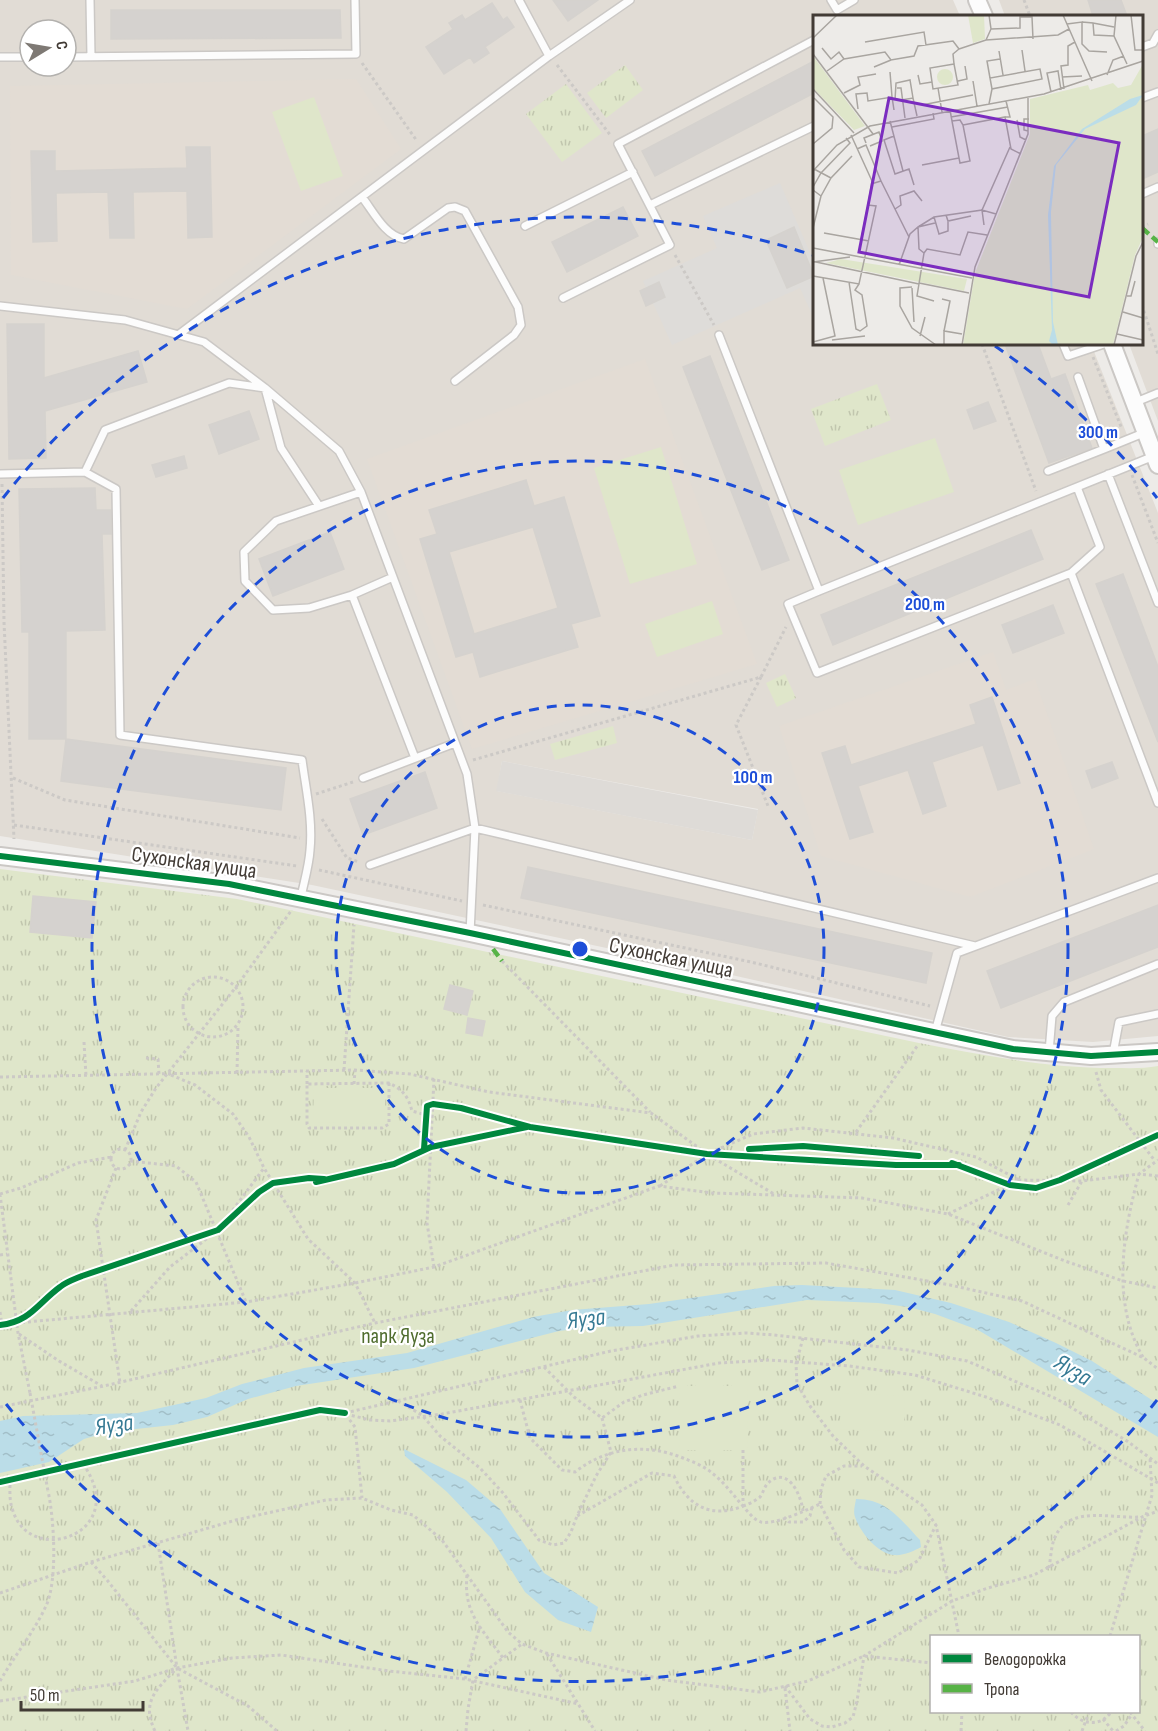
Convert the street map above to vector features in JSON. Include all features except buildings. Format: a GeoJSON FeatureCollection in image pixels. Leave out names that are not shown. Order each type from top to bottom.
{"type":"FeatureCollection","features":[{"type":"Feature","properties":{"kind":"street"},"geometry":{"type":"LineString","coordinates":[[977,0],[984,15]]}},
{"type":"Feature","properties":{"kind":"street"},"geometry":{"type":"LineString","coordinates":[[1112,345],[1156,460]]}},
{"type":"Feature","properties":{"kind":"street","name":"Сухонская улица"},"geometry":{"type":"LineString","coordinates":[[0,856],[229,884],[470,933],[930,1034],[1013,1048],[1091,1056],[1158,1053]]}},
{"type":"Feature","properties":{"kind":"lane"},"geometry":{"type":"LineString","coordinates":[[90,0],[91,56]]}},
{"type":"Feature","properties":{"kind":"lane"},"geometry":{"type":"LineString","coordinates":[[78,57],[356,54],[356,0]]}},
{"type":"Feature","properties":{"kind":"lane"},"geometry":{"type":"LineString","coordinates":[[519,0],[549,56]]}},
{"type":"Feature","properties":{"kind":"lane"},"geometry":{"type":"LineString","coordinates":[[178,335],[549,56],[630,0]]}},
{"type":"Feature","properties":{"kind":"lane"},"geometry":{"type":"LineString","coordinates":[[831,0],[837,10],[854,0]]}},
{"type":"Feature","properties":{"kind":"lane"},"geometry":{"type":"LineString","coordinates":[[1155,45],[1158,34]]}},
{"type":"Feature","properties":{"kind":"lane"},"geometry":{"type":"LineString","coordinates":[[563,298],[670,245],[618,144],[813,41]]}},
{"type":"Feature","properties":{"kind":"lane"},"geometry":{"type":"LineString","coordinates":[[0,57],[18,57]]}},
{"type":"Feature","properties":{"kind":"lane"},"geometry":{"type":"LineString","coordinates":[[1143,98],[1158,92]]}},
{"type":"Feature","properties":{"kind":"lane"},"geometry":{"type":"LineString","coordinates":[[650,205],[813,126]]}},
{"type":"Feature","properties":{"kind":"lane"},"geometry":{"type":"LineString","coordinates":[[525,226],[633,172]]}},
{"type":"Feature","properties":{"kind":"lane"},"geometry":{"type":"LineString","coordinates":[[1143,194],[1158,187]]}},
{"type":"Feature","properties":{"kind":"lane"},"geometry":{"type":"LineString","coordinates":[[362,196],[390,234],[397,238],[404,239],[448,208],[455,207],[465,211],[518,307],[521,326],[514,335],[455,381]]}},
{"type":"Feature","properties":{"kind":"lane"},"geometry":{"type":"LineString","coordinates":[[0,306],[125,320],[204,342],[265,388],[339,451],[362,492],[467,774],[476,828],[470,933]]}},
{"type":"Feature","properties":{"kind":"lane"},"geometry":{"type":"LineString","coordinates":[[719,334],[819,591]]}},
{"type":"Feature","properties":{"kind":"lane"},"geometry":{"type":"LineString","coordinates":[[1063,345],[1068,356],[1101,345]]}},
{"type":"Feature","properties":{"kind":"lane"},"geometry":{"type":"LineString","coordinates":[[1078,377],[1104,449]]}},
{"type":"Feature","properties":{"kind":"lane"},"geometry":{"type":"LineString","coordinates":[[85,471],[105,430],[228,383],[265,388]]}},
{"type":"Feature","properties":{"kind":"lane"},"geometry":{"type":"LineString","coordinates":[[265,388],[281,448],[319,506]]}},
{"type":"Feature","properties":{"kind":"lane"},"geometry":{"type":"LineString","coordinates":[[1135,403],[1158,393]]}},
{"type":"Feature","properties":{"kind":"lane"},"geometry":{"type":"LineString","coordinates":[[1048,471],[1146,432]]}},
{"type":"Feature","properties":{"kind":"lane"},"geometry":{"type":"LineString","coordinates":[[1077,487],[1100,547],[1071,573],[817,673],[788,604],[1108,474],[1156,460]]}},
{"type":"Feature","properties":{"kind":"lane"},"geometry":{"type":"LineString","coordinates":[[1,474],[85,471],[116,489],[120,735],[302,760],[311,840],[307,868],[298,898]]}},
{"type":"Feature","properties":{"kind":"lane"},"geometry":{"type":"LineString","coordinates":[[1108,474],[1158,603]]}},
{"type":"Feature","properties":{"kind":"lane"},"geometry":{"type":"LineString","coordinates":[[362,492],[276,521],[244,552],[245,581],[273,610],[309,608],[352,595],[393,577]]}},
{"type":"Feature","properties":{"kind":"lane"},"geometry":{"type":"LineString","coordinates":[[1071,573],[1158,803]]}},
{"type":"Feature","properties":{"kind":"lane"},"geometry":{"type":"LineString","coordinates":[[352,595],[415,758]]}},
{"type":"Feature","properties":{"kind":"lane"},"geometry":{"type":"LineString","coordinates":[[363,778],[455,743]]}},
{"type":"Feature","properties":{"kind":"lane"},"geometry":{"type":"LineString","coordinates":[[370,865],[476,828],[975,946]]}},
{"type":"Feature","properties":{"kind":"lane"},"geometry":{"type":"LineString","coordinates":[[930,1034],[942,1009],[957,953],[1158,878]]}},
{"type":"Feature","properties":{"kind":"lane"},"geometry":{"type":"LineString","coordinates":[[1049,1052],[1052,1016],[1064,1002],[1158,964]]}},
{"type":"Feature","properties":{"kind":"lane"},"geometry":{"type":"LineString","coordinates":[[1113,1055],[1119,1022],[1158,1014]]}},
{"type":"Feature","properties":{"kind":"path"},"geometry":{"type":"LineString","coordinates":[[1024,0],[1030,15]]}},
{"type":"Feature","properties":{"kind":"path"},"geometry":{"type":"LineString","coordinates":[[356,54],[424,150]]}},
{"type":"Feature","properties":{"kind":"path"},"geometry":{"type":"LineString","coordinates":[[549,56],[618,144]]}},
{"type":"Feature","properties":{"kind":"path"},"geometry":{"type":"LineString","coordinates":[[1143,226],[1148,224]]}},
{"type":"Feature","properties":{"kind":"path"},"geometry":{"type":"LineString","coordinates":[[670,245],[719,334]]}},
{"type":"Feature","properties":{"kind":"path"},"geometry":{"type":"LineString","coordinates":[[1143,315],[1158,354]]}},
{"type":"Feature","properties":{"kind":"path"},"geometry":{"type":"LineString","coordinates":[[982,345],[1040,502]]}},
{"type":"Feature","properties":{"kind":"path"},"geometry":{"type":"LineString","coordinates":[[1,474],[2,622],[13,778],[14,839]]}},
{"type":"Feature","properties":{"kind":"path"},"geometry":{"type":"LineString","coordinates":[[768,806],[736,725],[792,615]]}},
{"type":"Feature","properties":{"kind":"path"},"geometry":{"type":"LineString","coordinates":[[463,763],[761,677]]}},
{"type":"Feature","properties":{"kind":"path"},"geometry":{"type":"LineString","coordinates":[[13,778],[64,800],[311,840]]}},
{"type":"Feature","properties":{"kind":"path"},"geometry":{"type":"LineString","coordinates":[[363,778],[307,797],[347,858],[370,865]]}},
{"type":"Feature","properties":{"kind":"path"},"geometry":{"type":"LineString","coordinates":[[14,825],[307,868],[751,962],[942,1009]]}},
{"type":"Feature","properties":{"kind":"path"},"geometry":{"type":"LineString","coordinates":[[124,1150],[141,1112],[156,1088],[236,987],[294,907],[298,898]]}},
{"type":"Feature","properties":{"kind":"path"},"geometry":{"type":"LineString","coordinates":[[344,1070],[354,920]]}},
{"type":"Feature","properties":{"kind":"path"},"geometry":{"type":"LineString","coordinates":[[502,961],[651,1113],[707,1154],[776,1195]]}},
{"type":"Feature","properties":{"kind":"path"},"geometry":{"type":"LineString","coordinates":[[209,977],[228,981],[236,987],[244,1005],[243,1016],[238,1025],[222,1037],[212,1038],[199,1034],[187,1022],[183,1013],[186,993],[200,980],[209,977]]}},
{"type":"Feature","properties":{"kind":"path"},"geometry":{"type":"LineString","coordinates":[[237,1072],[238,1025]]}},
{"type":"Feature","properties":{"kind":"path"},"geometry":{"type":"LineString","coordinates":[[855,1132],[930,1034]]}},
{"type":"Feature","properties":{"kind":"path"},"geometry":{"type":"LineString","coordinates":[[84,1042],[86,1076]]}},
{"type":"Feature","properties":{"kind":"path"},"geometry":{"type":"LineString","coordinates":[[146,1058],[158,1059],[159,1074]]}},
{"type":"Feature","properties":{"kind":"path"},"geometry":{"type":"LineString","coordinates":[[1094,1068],[1101,1090],[1156,1160],[1139,1174],[1127,1225],[1123,1281],[1127,1321],[1134,1341],[1144,1358]]}},
{"type":"Feature","properties":{"kind":"path"},"geometry":{"type":"LineString","coordinates":[[354,1084],[355,1070]]}},
{"type":"Feature","properties":{"kind":"path"},"geometry":{"type":"LineString","coordinates":[[0,1077],[355,1070],[410,1074],[489,1092],[651,1113]]}},
{"type":"Feature","properties":{"kind":"path"},"geometry":{"type":"LineString","coordinates":[[308,1071],[307,1124],[309,1128],[382,1128],[389,1124],[389,1083]]}},
{"type":"Feature","properties":{"kind":"path"},"geometry":{"type":"LineString","coordinates":[[169,1074],[195,1084],[233,1114],[249,1137],[264,1168],[277,1183],[308,1239],[355,1283],[375,1323]]}},
{"type":"Feature","properties":{"kind":"path"},"geometry":{"type":"LineString","coordinates":[[433,1104],[434,1079]]}},
{"type":"Feature","properties":{"kind":"path"},"geometry":{"type":"LineString","coordinates":[[307,1084],[389,1083],[401,1089],[409,1099],[412,1111],[429,1116]]}},
{"type":"Feature","properties":{"kind":"path"},"geometry":{"type":"LineString","coordinates":[[442,1106],[433,1104],[427,1106],[429,1116],[424,1149],[442,1144]]}},
{"type":"Feature","properties":{"kind":"path"},"geometry":{"type":"LineString","coordinates":[[0,1312],[1,1327],[16,1323],[246,1302],[434,1267],[659,1186],[707,1154],[753,1134],[803,1128],[893,1138],[976,1157],[1019,1180],[1082,1180],[1139,1174],[1158,1176]]}},
{"type":"Feature","properties":{"kind":"path"},"geometry":{"type":"LineString","coordinates":[[1131,1148],[1150,1139]]}},
{"type":"Feature","properties":{"kind":"path"},"geometry":{"type":"LineString","coordinates":[[431,1147],[428,1223],[434,1267]]}},
{"type":"Feature","properties":{"kind":"path"},"geometry":{"type":"LineString","coordinates":[[116,1150],[124,1150],[130,1157],[130,1161],[125,1168],[116,1168],[111,1162],[111,1157],[116,1150]]}},
{"type":"Feature","properties":{"kind":"path"},"geometry":{"type":"LineString","coordinates":[[688,1151],[707,1154],[729,1153]]}},
{"type":"Feature","properties":{"kind":"path"},"geometry":{"type":"LineString","coordinates":[[0,1681],[46,1605],[52,1576],[53,1541],[51,1507],[16,1323],[0,1194],[21,1188],[78,1163],[111,1157]]}},
{"type":"Feature","properties":{"kind":"path"},"geometry":{"type":"LineString","coordinates":[[130,1161],[176,1166],[196,1182],[218,1230],[246,1302]]}},
{"type":"Feature","properties":{"kind":"path"},"geometry":{"type":"LineString","coordinates":[[116,1168],[96,1220],[120,1383]]}},
{"type":"Feature","properties":{"kind":"path"},"geometry":{"type":"LineString","coordinates":[[195,1238],[218,1230],[264,1168]]}},
{"type":"Feature","properties":{"kind":"path"},"geometry":{"type":"LineString","coordinates":[[1000,1181],[1010,1185],[1036,1188],[1080,1171]]}},
{"type":"Feature","properties":{"kind":"path"},"geometry":{"type":"LineString","coordinates":[[948,1214],[1019,1180]]}},
{"type":"Feature","properties":{"kind":"path"},"geometry":{"type":"LineString","coordinates":[[1068,1205],[1082,1180]]}},
{"type":"Feature","properties":{"kind":"path"},"geometry":{"type":"LineString","coordinates":[[266,1188],[277,1183]]}},
{"type":"Feature","properties":{"kind":"path"},"geometry":{"type":"LineString","coordinates":[[659,1186],[712,1193],[862,1198],[948,1214],[1065,1261],[1123,1281],[1158,1288]]}},
{"type":"Feature","properties":{"kind":"path"},"geometry":{"type":"LineString","coordinates":[[130,1312],[170,1267],[218,1230],[244,1206]]}},
{"type":"Feature","properties":{"kind":"path"},"geometry":{"type":"LineString","coordinates":[[0,1255],[7,1254]]}},
{"type":"Feature","properties":{"kind":"path"},"geometry":{"type":"LineString","coordinates":[[0,1407],[120,1383],[375,1323],[674,1265],[826,1263],[950,1285],[1022,1301],[1144,1358],[1158,1369]]}},
{"type":"Feature","properties":{"kind":"path"},"geometry":{"type":"LineString","coordinates":[[93,1272],[113,1265]]}},
{"type":"Feature","properties":{"kind":"path"},"geometry":{"type":"LineString","coordinates":[[16,1323],[33,1312]]}},
{"type":"Feature","properties":{"kind":"path"},"geometry":{"type":"LineString","coordinates":[[18,1333],[59,1361],[104,1386]]}},
{"type":"Feature","properties":{"kind":"path"},"geometry":{"type":"LineString","coordinates":[[345,1413],[611,1351],[698,1336],[746,1333],[908,1350],[967,1361],[1057,1399],[1127,1441],[1158,1464]]}},
{"type":"Feature","properties":{"kind":"path"},"geometry":{"type":"LineString","coordinates":[[803,1338],[797,1362],[797,1384],[810,1406],[833,1436],[864,1466],[922,1505],[936,1525],[960,1635]]}},
{"type":"Feature","properties":{"kind":"path"},"geometry":{"type":"LineString","coordinates":[[337,1412],[370,1420],[390,1421],[423,1417],[719,1363],[770,1360],[849,1366],[915,1375],[986,1397],[1060,1425],[1158,1483]]}},
{"type":"Feature","properties":{"kind":"path"},"geometry":{"type":"LineString","coordinates":[[398,1401],[423,1417],[457,1452],[480,1468],[504,1493],[539,1540],[553,1545],[564,1543],[596,1476],[611,1452],[602,1418],[566,1390],[544,1367]]}},
{"type":"Feature","properties":{"kind":"path"},"geometry":{"type":"LineString","coordinates":[[602,1418],[624,1402],[679,1386]]}},
{"type":"Feature","properties":{"kind":"path"},"geometry":{"type":"LineString","coordinates":[[520,1400],[530,1438],[562,1470],[575,1472],[588,1462],[611,1452],[645,1448],[667,1451],[710,1471],[724,1483],[751,1516],[760,1522],[784,1518],[820,1504]]}},
{"type":"Feature","properties":{"kind":"path"},"geometry":{"type":"LineString","coordinates":[[345,1413],[355,1427],[363,1498]]}},
{"type":"Feature","properties":{"kind":"path"},"geometry":{"type":"LineString","coordinates":[[743,1449],[743,1506]]}},
{"type":"Feature","properties":{"kind":"path"},"geometry":{"type":"LineString","coordinates":[[1110,1635],[1152,1495],[1149,1457]]}},
{"type":"Feature","properties":{"kind":"path"},"geometry":{"type":"LineString","coordinates":[[10,1479],[13,1514],[21,1525],[40,1538],[53,1541],[74,1535],[86,1527],[95,1508],[97,1492],[92,1476],[83,1464],[94,1461]]}},
{"type":"Feature","properties":{"kind":"path"},"geometry":{"type":"LineString","coordinates":[[864,1466],[844,1466],[825,1476],[820,1504],[843,1550],[859,1567],[898,1573],[918,1560],[936,1525]]}},
{"type":"Feature","properties":{"kind":"path"},"geometry":{"type":"LineString","coordinates":[[577,1516],[652,1473],[674,1476],[680,1489],[694,1504],[712,1511],[735,1510],[761,1496],[767,1485],[774,1480],[783,1478],[791,1482],[799,1491],[804,1511]]}},
{"type":"Feature","properties":{"kind":"path"},"geometry":{"type":"LineString","coordinates":[[0,1593],[91,1562],[289,1507],[326,1500],[363,1498],[391,1510],[413,1515],[442,1540],[508,1632],[522,1644],[546,1653],[666,1680],[760,1692],[808,1681],[864,1656],[952,1601],[1034,1575],[1142,1517],[1158,1511]]}},
{"type":"Feature","properties":{"kind":"path"},"geometry":{"type":"LineString","coordinates":[[784,1518],[789,1522],[803,1522],[810,1516],[812,1507]]}},
{"type":"Feature","properties":{"kind":"path"},"geometry":{"type":"LineString","coordinates":[[1049,1568],[1054,1537],[1062,1526],[1073,1518],[1142,1517]]}},
{"type":"Feature","properties":{"kind":"path"},"geometry":{"type":"LineString","coordinates":[[158,1543],[188,1731]]}},
{"type":"Feature","properties":{"kind":"path"},"geometry":{"type":"LineString","coordinates":[[91,1562],[177,1668],[248,1706],[277,1731]]}},
{"type":"Feature","properties":{"kind":"path"},"geometry":{"type":"LineString","coordinates":[[467,1574],[466,1599],[471,1614],[503,1658]]}},
{"type":"Feature","properties":{"kind":"path"},"geometry":{"type":"LineString","coordinates":[[465,1679],[480,1626]]}},
{"type":"Feature","properties":{"kind":"path"},"geometry":{"type":"LineString","coordinates":[[466,1731],[473,1680],[522,1644]]}},
{"type":"Feature","properties":{"kind":"path"},"geometry":{"type":"LineString","coordinates":[[546,1653],[595,1731]]}},
{"type":"Feature","properties":{"kind":"path"},"geometry":{"type":"LineString","coordinates":[[0,1701],[135,1681],[177,1668],[239,1657],[281,1655],[389,1671],[473,1680],[579,1704]]}},
{"type":"Feature","properties":{"kind":"path"},"geometry":{"type":"LineString","coordinates":[[864,1656],[930,1663]]}},
{"type":"Feature","properties":{"kind":"path"},"geometry":{"type":"LineString","coordinates":[[784,1686],[810,1719],[822,1726],[832,1727],[845,1723],[853,1717],[864,1656]]}},
{"type":"Feature","properties":{"kind":"path"},"geometry":{"type":"LineString","coordinates":[[155,1731],[149,1709],[153,1694],[177,1668]]}},
{"type":"Feature","properties":{"kind":"path"},"geometry":{"type":"LineString","coordinates":[[784,1686],[790,1731]]}},
{"type":"Feature","properties":{"kind":"path"},"geometry":{"type":"LineString","coordinates":[[961,1731],[962,1713]]}},
{"type":"Feature","properties":{"kind":"path"},"geometry":{"type":"LineString","coordinates":[[1072,1713],[1087,1723],[1098,1722],[1110,1713]]}},
{"type":"Feature","properties":{"kind":"path"},"geometry":{"type":"LineString","coordinates":[[1082,1731],[1087,1723],[1089,1713]]}},
{"type":"Feature","properties":{"kind":"path"},"geometry":{"type":"LineString","coordinates":[[1103,1719],[1115,1731],[1124,1726],[1131,1713],[1145,1731]]}},
{"type":"Feature","properties":{"kind":"shaded area"},"geometry":{"type":"Polygon","coordinates":[[[0,0],[953,0],[960,15],[813,15],[813,345],[1091,345],[1158,513],[1158,1036],[1093,1042],[1008,1037],[312,885],[0,836],[0,0]],[[502,761],[497,791],[752,840],[758,809],[502,761]]]}},
{"type":"Feature","properties":{"kind":"shaded area"},"geometry":{"type":"Polygon","coordinates":[[[999,0],[1158,0],[1158,421],[1129,345],[1143,345],[1143,15],[1005,15],[999,0]]]}},
{"type":"Feature","properties":{"kind":"shaded area"},"geometry":{"type":"Polygon","coordinates":[[[356,79],[401,149],[187,309],[11,275],[10,86],[356,79]]]}},
{"type":"Feature","properties":{"kind":"shaded area"},"geometry":{"type":"Polygon","coordinates":[[[780,183],[813,260],[813,317],[800,288],[672,345],[643,281],[717,248],[703,216],[780,183]]]}},
{"type":"Feature","properties":{"kind":"shaded area"},"geometry":{"type":"Polygon","coordinates":[[[645,359],[757,664],[472,749],[367,459],[645,359]]]}},
{"type":"Feature","properties":{"kind":"shaded area"},"geometry":{"type":"Polygon","coordinates":[[[993,652],[1006,690],[1035,679],[1094,849],[970,897],[821,856],[779,726],[993,652]]]}},
{"type":"Feature","properties":{"kind":"shaded area"},"geometry":{"type":"Polygon","coordinates":[[[502,761],[758,810],[752,840],[496,791],[502,761]]]}},
{"type":"Feature","properties":{"kind":"green space"},"geometry":{"type":"Polygon","coordinates":[[[625,65],[643,90],[606,118],[587,93],[625,65]]]}},
{"type":"Feature","properties":{"kind":"green space"},"geometry":{"type":"Polygon","coordinates":[[[566,84],[602,133],[562,162],[526,114],[566,84]]]}},
{"type":"Feature","properties":{"kind":"green space"},"geometry":{"type":"Polygon","coordinates":[[[314,97],[343,176],[301,191],[272,112],[314,97]]]}},
{"type":"Feature","properties":{"kind":"green space"},"geometry":{"type":"Polygon","coordinates":[[[877,384],[891,420],[825,446],[811,409],[877,384]]]}},
{"type":"Feature","properties":{"kind":"green space"},"geometry":{"type":"Polygon","coordinates":[[[935,438],[954,492],[858,525],[839,470],[935,438]]]}},
{"type":"Feature","properties":{"kind":"green space"},"geometry":{"type":"Polygon","coordinates":[[[661,447],[697,564],[630,584],[594,468],[661,447]]]}},
{"type":"Feature","properties":{"kind":"green space"},"geometry":{"type":"Polygon","coordinates":[[[712,601],[723,634],[657,657],[645,624],[712,601]]]}},
{"type":"Feature","properties":{"kind":"green space"},"geometry":{"type":"Polygon","coordinates":[[[785,674],[796,698],[777,707],[766,683],[785,674]]]}},
{"type":"Feature","properties":{"kind":"green space"},"geometry":{"type":"Polygon","coordinates":[[[613,726],[617,743],[555,760],[550,744],[613,726]]]}},
{"type":"Feature","properties":{"kind":"green space","name":"парк Яуза"},"geometry":{"type":"Polygon","coordinates":[[[0,869],[237,899],[919,1043],[991,1056],[1088,1067],[1147,1068],[1158,1066],[1158,1731],[0,1731],[0,869]]]}},
{"type":"Feature","properties":{"kind":"green space"},"geometry":{"type":"Polygon","coordinates":[[[314,1088],[386,1088],[384,1124],[313,1122],[314,1088]]]}},
{"type":"Feature","properties":{"kind":"green space"},"geometry":{"type":"Polygon","coordinates":[[[679,1386],[747,1386],[748,1450],[680,1450],[679,1386]]]}},
{"type":"Feature","properties":{"kind":"green space"},"geometry":{"type":"Polygon","coordinates":[[[841,1393],[905,1396],[904,1432],[840,1429],[841,1393]]]}},
{"type":"Feature","properties":{"kind":"water","name":"Яуза"},"geometry":{"type":"Polygon","coordinates":[[[802,1285],[895,1290],[951,1303],[1009,1322],[1092,1361],[1158,1404],[1158,1437],[978,1330],[908,1307],[878,1303],[807,1300],[643,1326],[591,1327],[559,1331],[414,1368],[296,1386],[248,1399],[207,1417],[173,1425],[108,1432],[84,1439],[49,1462],[0,1473],[0,1421],[23,1416],[137,1413],[206,1398],[242,1384],[304,1368],[407,1353],[533,1317],[572,1310],[649,1304],[774,1286],[802,1285]]]}},
{"type":"Feature","properties":{"kind":"water"},"geometry":{"type":"Polygon","coordinates":[[[404,1449],[466,1480],[500,1509],[544,1573],[598,1607],[591,1632],[558,1620],[525,1592],[491,1538],[447,1492],[405,1456],[404,1449]]]}},
{"type":"Feature","properties":{"kind":"water"},"geometry":{"type":"Polygon","coordinates":[[[856,1499],[885,1506],[920,1540],[921,1547],[897,1555],[882,1551],[865,1535],[857,1523],[854,1513],[856,1499]]]}},
{"type":"Feature","properties":{"kind":"marked path"},"geometry":{"type":"LineString","coordinates":[[1143,229],[1158,242]]}},
{"type":"Feature","properties":{"kind":"marked path"},"geometry":{"type":"LineString","coordinates":[[493,949],[502,961]]}},
{"type":"Feature","properties":{"kind":"cycle path"},"geometry":{"type":"LineString","coordinates":[[0,856],[229,884],[1013,1049],[1091,1056],[1158,1052]]}},
{"type":"Feature","properties":{"kind":"cycle path"},"geometry":{"type":"LineString","coordinates":[[424,1149],[427,1106],[433,1104],[461,1108],[530,1127],[707,1154],[896,1165],[959,1165]]}},
{"type":"Feature","properties":{"kind":"cycle path"},"geometry":{"type":"LineString","coordinates":[[316,1182],[394,1164],[431,1147],[527,1127]]}},
{"type":"Feature","properties":{"kind":"cycle path"},"geometry":{"type":"LineString","coordinates":[[952,1163],[1010,1185],[1036,1188],[1060,1180],[1158,1135]]}},
{"type":"Feature","properties":{"kind":"cycle path"},"geometry":{"type":"LineString","coordinates":[[749,1149],[803,1146],[919,1156]]}},
{"type":"Feature","properties":{"kind":"cycle path"},"geometry":{"type":"LineString","coordinates":[[0,1325],[26,1316],[60,1287],[82,1276],[218,1230],[259,1192],[273,1183],[309,1178],[324,1179]]}},
{"type":"Feature","properties":{"kind":"cycle path"},"geometry":{"type":"LineString","coordinates":[[0,1482],[320,1410],[345,1413]]}}]}
